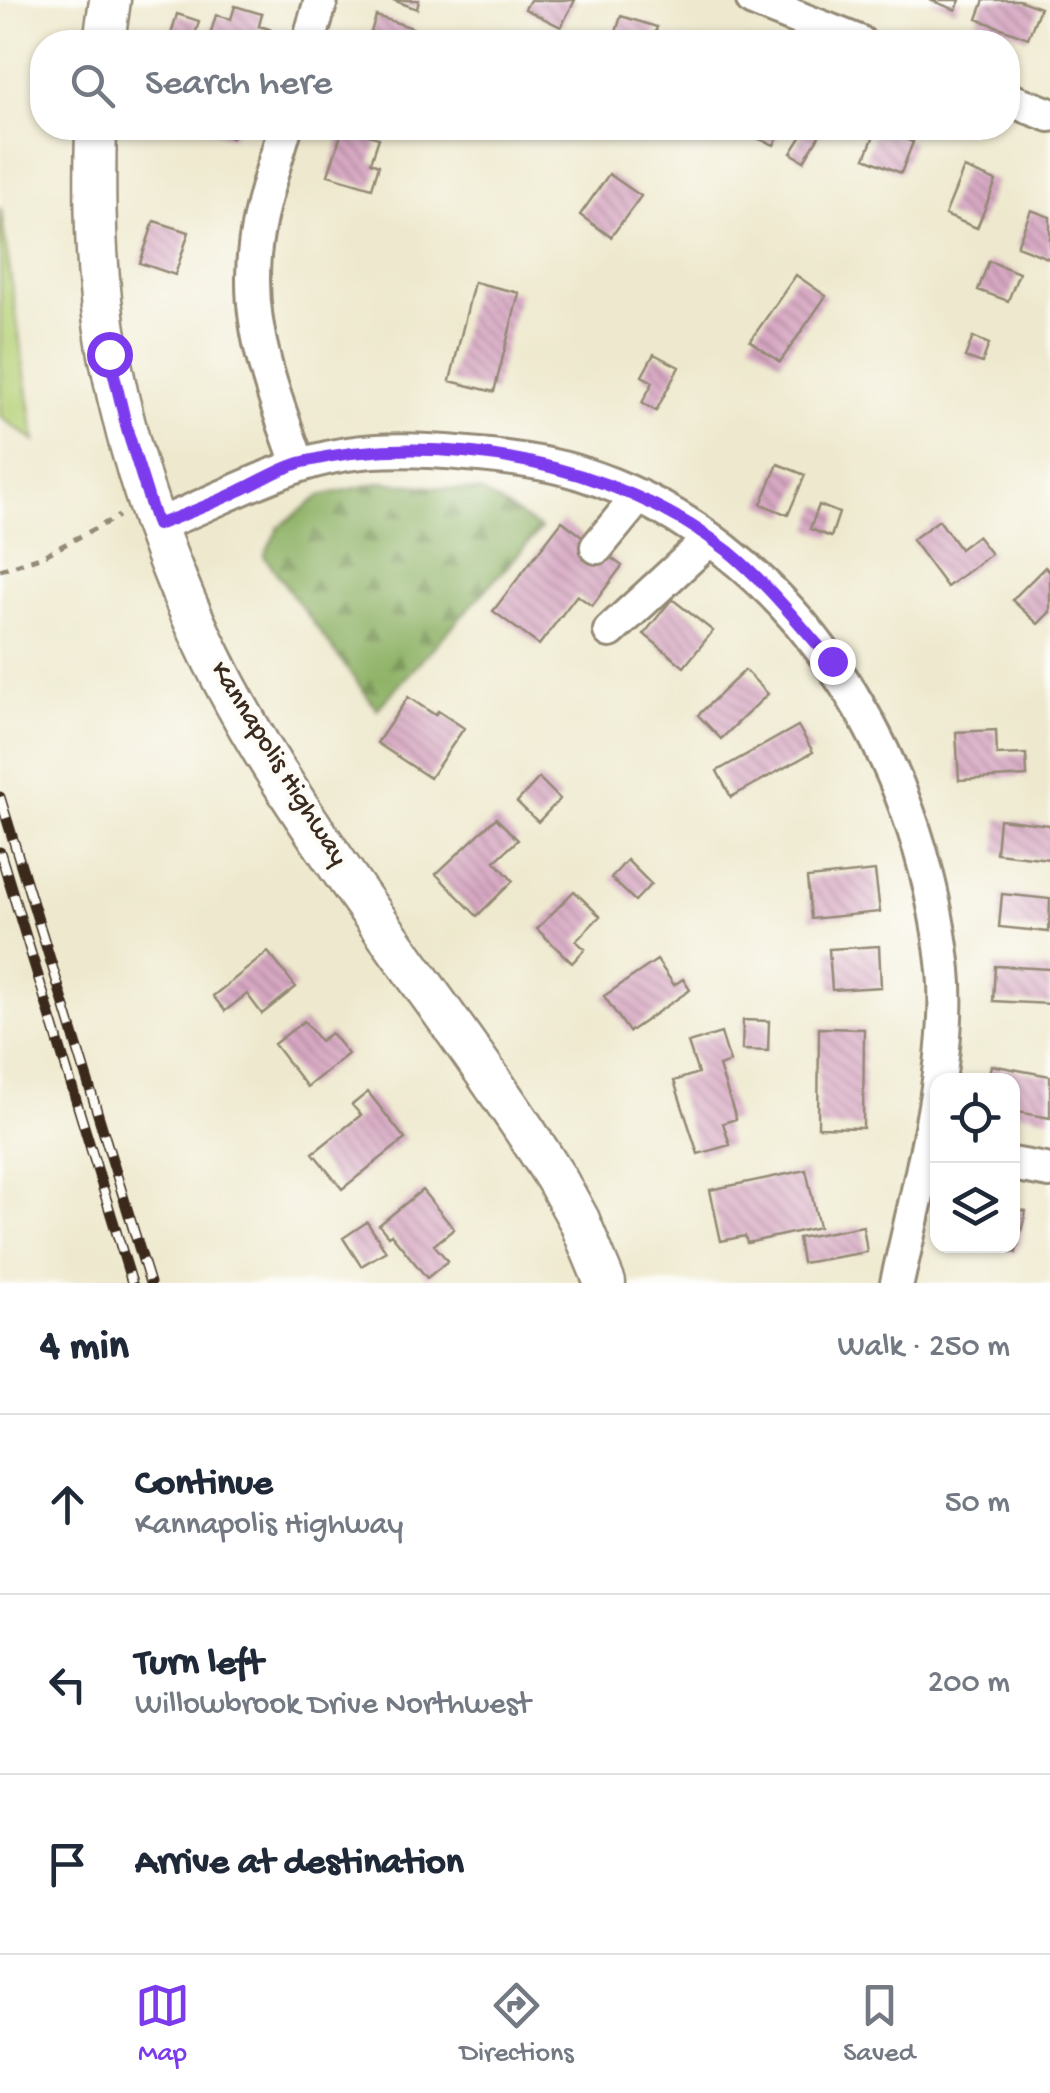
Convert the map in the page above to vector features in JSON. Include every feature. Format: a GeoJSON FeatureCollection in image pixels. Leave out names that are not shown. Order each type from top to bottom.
{"type":"FeatureCollection","features":[{"type":"Feature","properties":{"kind":"main road"},"geometry":{"type":"LineString","coordinates":[[106,30],[110,0]]}},
{"type":"Feature","properties":{"kind":"main road","name":"Kannapolis Highway"},"geometry":{"type":"LineString","coordinates":[[96,140],[98,270],[109,354],[128,433],[138,520],[185,598],[219,673],[260,747],[301,812],[542,1156],[579,1220],[605,1283]]}},
{"type":"Feature","properties":{"kind":"street"},"geometry":{"type":"LineString","coordinates":[[312,30],[321,0]]}},
{"type":"Feature","properties":{"kind":"street"},"geometry":{"type":"LineString","coordinates":[[753,0],[829,30]]}},
{"type":"Feature","properties":{"kind":"street"},"geometry":{"type":"LineString","coordinates":[[1020,104],[1050,116]]}},
{"type":"Feature","properties":{"kind":"street"},"geometry":{"type":"LineString","coordinates":[[282,140],[261,214],[252,276],[258,337],[298,463]]}},
{"type":"Feature","properties":{"kind":"street"},"geometry":{"type":"LineString","coordinates":[[138,520],[209,506],[298,463],[376,450],[499,457],[578,472],[639,496],[726,550],[764,585],[832,661],[863,709],[896,776],[930,886],[944,972],[939,1073]]}},
{"type":"Feature","properties":{"kind":"street"},"geometry":{"type":"LineString","coordinates":[[597,547],[639,496]]}},
{"type":"Feature","properties":{"kind":"street"},"geometry":{"type":"LineString","coordinates":[[610,632],[710,540]]}},
{"type":"Feature","properties":{"kind":"street"},"geometry":{"type":"LineString","coordinates":[[896,1283],[930,1156]]}},
{"type":"Feature","properties":{"kind":"street"},"geometry":{"type":"LineString","coordinates":[[1020,1165],[1050,1171]]}},
{"type":"Feature","properties":{"kind":"path"},"geometry":{"type":"LineString","coordinates":[[0,570],[138,520]]}},
{"type":"Feature","properties":{"kind":"green space"},"geometry":{"type":"Polygon","coordinates":[[[0,207],[35,441],[0,416],[0,207]]]}},
{"type":"Feature","properties":{"kind":"green space"},"geometry":{"type":"Polygon","coordinates":[[[382,482],[482,492],[541,529],[377,709],[264,556],[279,527],[320,496],[382,482]]]}},
{"type":"Feature","properties":{"kind":"building"},"geometry":{"type":"Polygon","coordinates":[[[393,0],[419,0],[417,9],[393,0]]]}},
{"type":"Feature","properties":{"kind":"building"},"geometry":{"type":"Polygon","coordinates":[[[530,0],[575,0],[561,27],[525,9],[530,0]]]}},
{"type":"Feature","properties":{"kind":"building"},"geometry":{"type":"Polygon","coordinates":[[[930,0],[960,0],[956,10],[930,0]]]}},
{"type":"Feature","properties":{"kind":"building"},"geometry":{"type":"Polygon","coordinates":[[[984,0],[1019,0],[1040,8],[1028,38],[1020,35],[1020,30],[1007,30],[977,19],[984,0]]]}},
{"type":"Feature","properties":{"kind":"building"},"geometry":{"type":"Polygon","coordinates":[[[235,6],[262,14],[259,26],[270,29],[212,30],[216,15],[231,19],[235,6]]]}},
{"type":"Feature","properties":{"kind":"building"},"geometry":{"type":"Polygon","coordinates":[[[177,14],[199,21],[196,30],[172,30],[177,14]]]}},
{"type":"Feature","properties":{"kind":"building"},"geometry":{"type":"Polygon","coordinates":[[[376,16],[413,28],[412,30],[372,30],[376,16]]]}},
{"type":"Feature","properties":{"kind":"building"},"geometry":{"type":"Polygon","coordinates":[[[621,16],[657,27],[656,30],[617,30],[621,16]]]}},
{"type":"Feature","properties":{"kind":"building"},"geometry":{"type":"Polygon","coordinates":[[[339,140],[378,140],[371,162],[379,165],[372,188],[328,175],[339,140]]]}},
{"type":"Feature","properties":{"kind":"building"},"geometry":{"type":"Polygon","coordinates":[[[799,140],[817,140],[804,161],[791,153],[799,140]]]}},
{"type":"Feature","properties":{"kind":"building"},"geometry":{"type":"Polygon","coordinates":[[[872,140],[913,142],[901,173],[865,158],[872,140]]]}},
{"type":"Feature","properties":{"kind":"building"},"geometry":{"type":"Polygon","coordinates":[[[964,168],[996,181],[977,228],[945,215],[964,168]]]}},
{"type":"Feature","properties":{"kind":"building"},"geometry":{"type":"Polygon","coordinates":[[[609,174],[641,196],[611,237],[580,215],[609,174]]]}},
{"type":"Feature","properties":{"kind":"building"},"geometry":{"type":"Polygon","coordinates":[[[1031,210],[1050,217],[1050,259],[1017,246],[1031,210]]]}},
{"type":"Feature","properties":{"kind":"building"},"geometry":{"type":"Polygon","coordinates":[[[154,221],[189,232],[175,275],[140,263],[154,221]]]}},
{"type":"Feature","properties":{"kind":"building"},"geometry":{"type":"Polygon","coordinates":[[[989,261],[1019,273],[1008,301],[978,290],[989,261]]]}},
{"type":"Feature","properties":{"kind":"building"},"geometry":{"type":"Polygon","coordinates":[[[796,275],[826,296],[780,362],[750,341],[796,275]]]}},
{"type":"Feature","properties":{"kind":"building"},"geometry":{"type":"Polygon","coordinates":[[[474,282],[519,293],[494,392],[450,381],[474,282]]]}},
{"type":"Feature","properties":{"kind":"building"},"geometry":{"type":"Polygon","coordinates":[[[973,337],[989,344],[982,363],[965,357],[973,337]]]}},
{"type":"Feature","properties":{"kind":"building"},"geometry":{"type":"Polygon","coordinates":[[[654,354],[679,367],[656,411],[642,403],[653,382],[642,376],[654,354]]]}},
{"type":"Feature","properties":{"kind":"building"},"geometry":{"type":"Polygon","coordinates":[[[778,464],[805,475],[788,515],[761,504],[778,464]]]}},
{"type":"Feature","properties":{"kind":"building"},"geometry":{"type":"Polygon","coordinates":[[[819,505],[839,513],[831,537],[810,529],[819,505]]]}},
{"type":"Feature","properties":{"kind":"building"},"geometry":{"type":"Polygon","coordinates":[[[939,520],[960,549],[977,536],[991,554],[947,587],[912,540],[939,520]]]}},
{"type":"Feature","properties":{"kind":"building"},"geometry":{"type":"Polygon","coordinates":[[[562,521],[622,566],[592,606],[577,595],[539,645],[493,611],[562,521]]]}},
{"type":"Feature","properties":{"kind":"building"},"geometry":{"type":"Polygon","coordinates":[[[1045,567],[1050,572],[1050,612],[1038,624],[1012,600],[1045,567]]]}},
{"type":"Feature","properties":{"kind":"building"},"geometry":{"type":"Polygon","coordinates":[[[672,599],[713,631],[684,667],[644,634],[672,599]]]}},
{"type":"Feature","properties":{"kind":"building"},"geometry":{"type":"Polygon","coordinates":[[[745,670],[768,694],[721,739],[698,715],[745,670]]]}},
{"type":"Feature","properties":{"kind":"building"},"geometry":{"type":"Polygon","coordinates":[[[408,697],[464,728],[430,778],[377,743],[408,697]]]}},
{"type":"Feature","properties":{"kind":"building"},"geometry":{"type":"Polygon","coordinates":[[[798,726],[813,752],[731,797],[717,771],[798,726]]]}},
{"type":"Feature","properties":{"kind":"building"},"geometry":{"type":"Polygon","coordinates":[[[996,730],[997,755],[1026,754],[1027,776],[959,780],[956,732],[996,730]]]}},
{"type":"Feature","properties":{"kind":"building"},"geometry":{"type":"Polygon","coordinates":[[[539,778],[560,799],[538,822],[517,802],[539,778]]]}},
{"type":"Feature","properties":{"kind":"building"},"geometry":{"type":"Polygon","coordinates":[[[496,818],[518,840],[495,861],[513,881],[477,916],[436,874],[496,818]]]}},
{"type":"Feature","properties":{"kind":"building"},"geometry":{"type":"Polygon","coordinates":[[[999,819],[1050,825],[1050,859],[996,853],[999,819]]]}},
{"type":"Feature","properties":{"kind":"building"},"geometry":{"type":"Polygon","coordinates":[[[627,860],[651,884],[635,901],[611,878],[627,860]]]}},
{"type":"Feature","properties":{"kind":"building"},"geometry":{"type":"Polygon","coordinates":[[[875,871],[880,912],[811,919],[807,878],[875,871]]]}},
{"type":"Feature","properties":{"kind":"building"},"geometry":{"type":"Polygon","coordinates":[[[574,891],[600,916],[576,941],[585,949],[572,963],[537,929],[574,891]]]}},
{"type":"Feature","properties":{"kind":"building"},"geometry":{"type":"Polygon","coordinates":[[[1002,894],[1050,899],[1049,932],[999,927],[1002,894]]]}},
{"type":"Feature","properties":{"kind":"building"},"geometry":{"type":"Polygon","coordinates":[[[879,946],[881,987],[832,990],[829,949],[879,946]]]}},
{"type":"Feature","properties":{"kind":"building"},"geometry":{"type":"Polygon","coordinates":[[[268,952],[296,987],[262,1014],[247,994],[225,1011],[213,996],[268,952]]]}},
{"type":"Feature","properties":{"kind":"building"},"geometry":{"type":"Polygon","coordinates":[[[657,960],[674,985],[683,979],[690,990],[629,1032],[604,996],[657,960]]]}},
{"type":"Feature","properties":{"kind":"building"},"geometry":{"type":"Polygon","coordinates":[[[995,966],[1050,969],[1050,1004],[993,1001],[995,966]]]}},
{"type":"Feature","properties":{"kind":"building"},"geometry":{"type":"Polygon","coordinates":[[[743,1020],[769,1021],[768,1051],[742,1050],[743,1020]]]}},
{"type":"Feature","properties":{"kind":"building"},"geometry":{"type":"Polygon","coordinates":[[[304,1021],[320,1041],[331,1033],[348,1054],[307,1087],[274,1044],[304,1021]]]}},
{"type":"Feature","properties":{"kind":"building"},"geometry":{"type":"Polygon","coordinates":[[[819,1028],[864,1029],[863,1128],[818,1127],[819,1028]]]}},
{"type":"Feature","properties":{"kind":"building"},"geometry":{"type":"Polygon","coordinates":[[[721,1033],[730,1062],[719,1066],[736,1119],[723,1123],[730,1145],[698,1154],[674,1081],[698,1073],[688,1043],[721,1033]]]}},
{"type":"Feature","properties":{"kind":"building"},"geometry":{"type":"Polygon","coordinates":[[[991,1065],[1050,1076],[1050,1118],[1020,1112],[1020,1073],[989,1073],[991,1065]]]}},
{"type":"Feature","properties":{"kind":"building"},"geometry":{"type":"Polygon","coordinates":[[[368,1092],[405,1139],[342,1189],[313,1153],[361,1115],[352,1105],[368,1092]]]}},
{"type":"Feature","properties":{"kind":"building"},"geometry":{"type":"Polygon","coordinates":[[[806,1170],[819,1227],[747,1243],[745,1236],[721,1241],[710,1190],[806,1170]]]}},
{"type":"Feature","properties":{"kind":"building"},"geometry":{"type":"Polygon","coordinates":[[[422,1190],[454,1229],[434,1245],[448,1261],[427,1278],[379,1225],[422,1190]]]}},
{"type":"Feature","properties":{"kind":"building"},"geometry":{"type":"Polygon","coordinates":[[[1020,1210],[1026,1211],[1020,1236],[1020,1210]]]}},
{"type":"Feature","properties":{"kind":"building"},"geometry":{"type":"Polygon","coordinates":[[[367,1222],[386,1251],[361,1266],[343,1238],[367,1222]]]}},
{"type":"Feature","properties":{"kind":"building"},"geometry":{"type":"Polygon","coordinates":[[[863,1226],[867,1252],[802,1263],[798,1238],[863,1226]]]}},
{"type":"Feature","properties":{"kind":"railway"},"geometry":{"type":"LineString","coordinates":[[0,797],[150,1283]]}},
{"type":"Feature","properties":{"kind":"railway"},"geometry":{"type":"LineString","coordinates":[[0,852],[132,1283]]}},
{"type":"Feature","properties":{"kind":"route"},"geometry":{"type":"LineString","coordinates":[[109,354],[128,433],[157,525],[209,506],[298,463],[376,450],[499,457],[578,472],[639,496],[726,550],[764,585],[832,661]]}}]}
